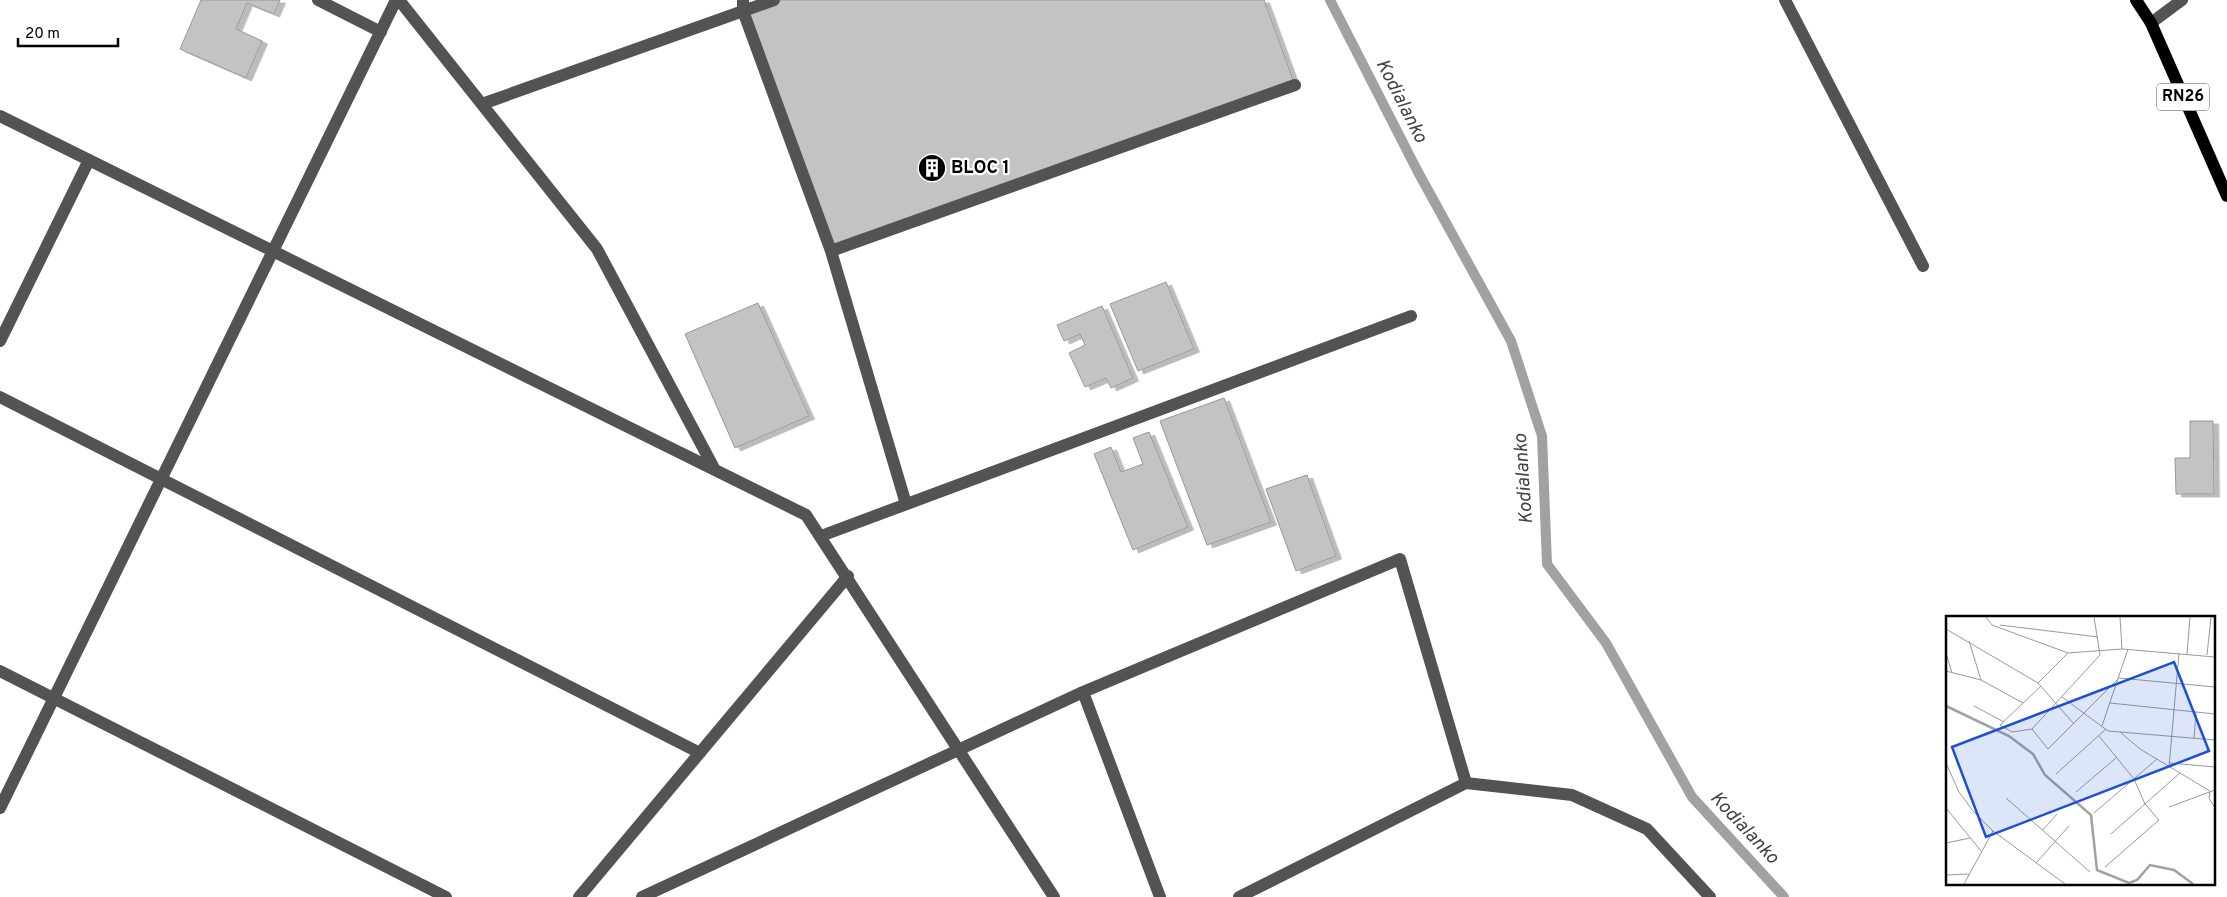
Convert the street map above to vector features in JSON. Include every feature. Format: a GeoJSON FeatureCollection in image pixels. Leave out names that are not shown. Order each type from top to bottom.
{"type":"FeatureCollection","features":[{"type":"Feature","properties":{"kind":"main road","name":"RN26"},"geometry":{"type":"LineString","coordinates":[[2136,0],[2151,23],[2227,196]]}},
{"type":"Feature","properties":{"kind":"street"},"geometry":{"type":"LineString","coordinates":[[318,0],[381,32]]}},
{"type":"Feature","properties":{"kind":"street"},"geometry":{"type":"LineString","coordinates":[[0,808],[398,0],[597,249],[715,470]]}},
{"type":"Feature","properties":{"kind":"street"},"geometry":{"type":"LineString","coordinates":[[482,104],[743,5],[774,0]]}},
{"type":"Feature","properties":{"kind":"street"},"geometry":{"type":"LineString","coordinates":[[1785,0],[1923,266]]}},
{"type":"Feature","properties":{"kind":"street"},"geometry":{"type":"LineString","coordinates":[[2151,23],[2182,0]]}},
{"type":"Feature","properties":{"kind":"street"},"geometry":{"type":"LineString","coordinates":[[743,5],[831,251],[906,504]]}},
{"type":"Feature","properties":{"kind":"street"},"geometry":{"type":"LineString","coordinates":[[831,251],[1295,85]]}},
{"type":"Feature","properties":{"kind":"street"},"geometry":{"type":"LineString","coordinates":[[0,116],[806,515],[848,576],[1054,897]]}},
{"type":"Feature","properties":{"kind":"street"},"geometry":{"type":"LineString","coordinates":[[0,341],[89,160]]}},
{"type":"Feature","properties":{"kind":"street"},"geometry":{"type":"LineString","coordinates":[[821,536],[1411,316]]}},
{"type":"Feature","properties":{"kind":"street"},"geometry":{"type":"LineString","coordinates":[[0,397],[700,753]]}},
{"type":"Feature","properties":{"kind":"street"},"geometry":{"type":"LineString","coordinates":[[642,897],[1083,692],[1400,559],[1466,783]]}},
{"type":"Feature","properties":{"kind":"street"},"geometry":{"type":"LineString","coordinates":[[579,897],[848,576]]}},
{"type":"Feature","properties":{"kind":"street"},"geometry":{"type":"LineString","coordinates":[[0,671],[446,897]]}},
{"type":"Feature","properties":{"kind":"street"},"geometry":{"type":"LineString","coordinates":[[1083,692],[1160,897]]}},
{"type":"Feature","properties":{"kind":"street"},"geometry":{"type":"LineString","coordinates":[[1239,897],[1466,783],[1572,795],[1648,829],[1710,897]]}},
{"type":"Feature","properties":{"kind":"building"},"geometry":{"type":"Polygon","coordinates":[[[201,0],[280,0],[274,14],[247,3],[236,29],[262,41],[246,78],[180,49],[201,0]]]}},
{"type":"Feature","properties":{"kind":"building","name":"BLOC 1"},"geometry":{"type":"Polygon","coordinates":[[[774,0],[1264,0],[1295,85],[831,251],[743,11],[774,0]]]}},
{"type":"Feature","properties":{"kind":"building"},"geometry":{"type":"Polygon","coordinates":[[[1166,282],[1194,349],[1138,371],[1110,304],[1166,282]]]}},
{"type":"Feature","properties":{"kind":"building"},"geometry":{"type":"Polygon","coordinates":[[[758,303],[809,416],[735,448],[685,334],[758,303]]]}},
{"type":"Feature","properties":{"kind":"building"},"geometry":{"type":"Polygon","coordinates":[[[1102,306],[1133,378],[1111,388],[1106,378],[1085,387],[1069,353],[1085,345],[1080,334],[1064,341],[1057,325],[1102,306]]]}},
{"type":"Feature","properties":{"kind":"building"},"geometry":{"type":"Polygon","coordinates":[[[1224,398],[1271,522],[1207,545],[1160,421],[1224,398]]]}},
{"type":"Feature","properties":{"kind":"building"},"geometry":{"type":"Polygon","coordinates":[[[2190,421],[2213,421],[2214,494],[2176,494],[2175,458],[2190,458],[2190,421]]]}},
{"type":"Feature","properties":{"kind":"building"},"geometry":{"type":"Polygon","coordinates":[[[1149,432],[1188,527],[1133,550],[1094,454],[1111,447],[1121,472],[1143,464],[1133,438],[1149,432]]]}},
{"type":"Feature","properties":{"kind":"building"},"geometry":{"type":"Polygon","coordinates":[[[1307,475],[1336,556],[1296,571],[1266,489],[1307,475]]]}},
{"type":"Feature","properties":{"kind":"waterway","name":"Kodialanko"},"geometry":{"type":"LineString","coordinates":[[1330,0],[1418,172],[1511,341],[1542,436],[1547,564],[1606,643],[1692,797],[1784,897]]}},
{"type":"Feature","properties":{"kind":"place","name":"BLOC 1"},"geometry":{"type":"Point","coordinates":[932,168]}}]}
